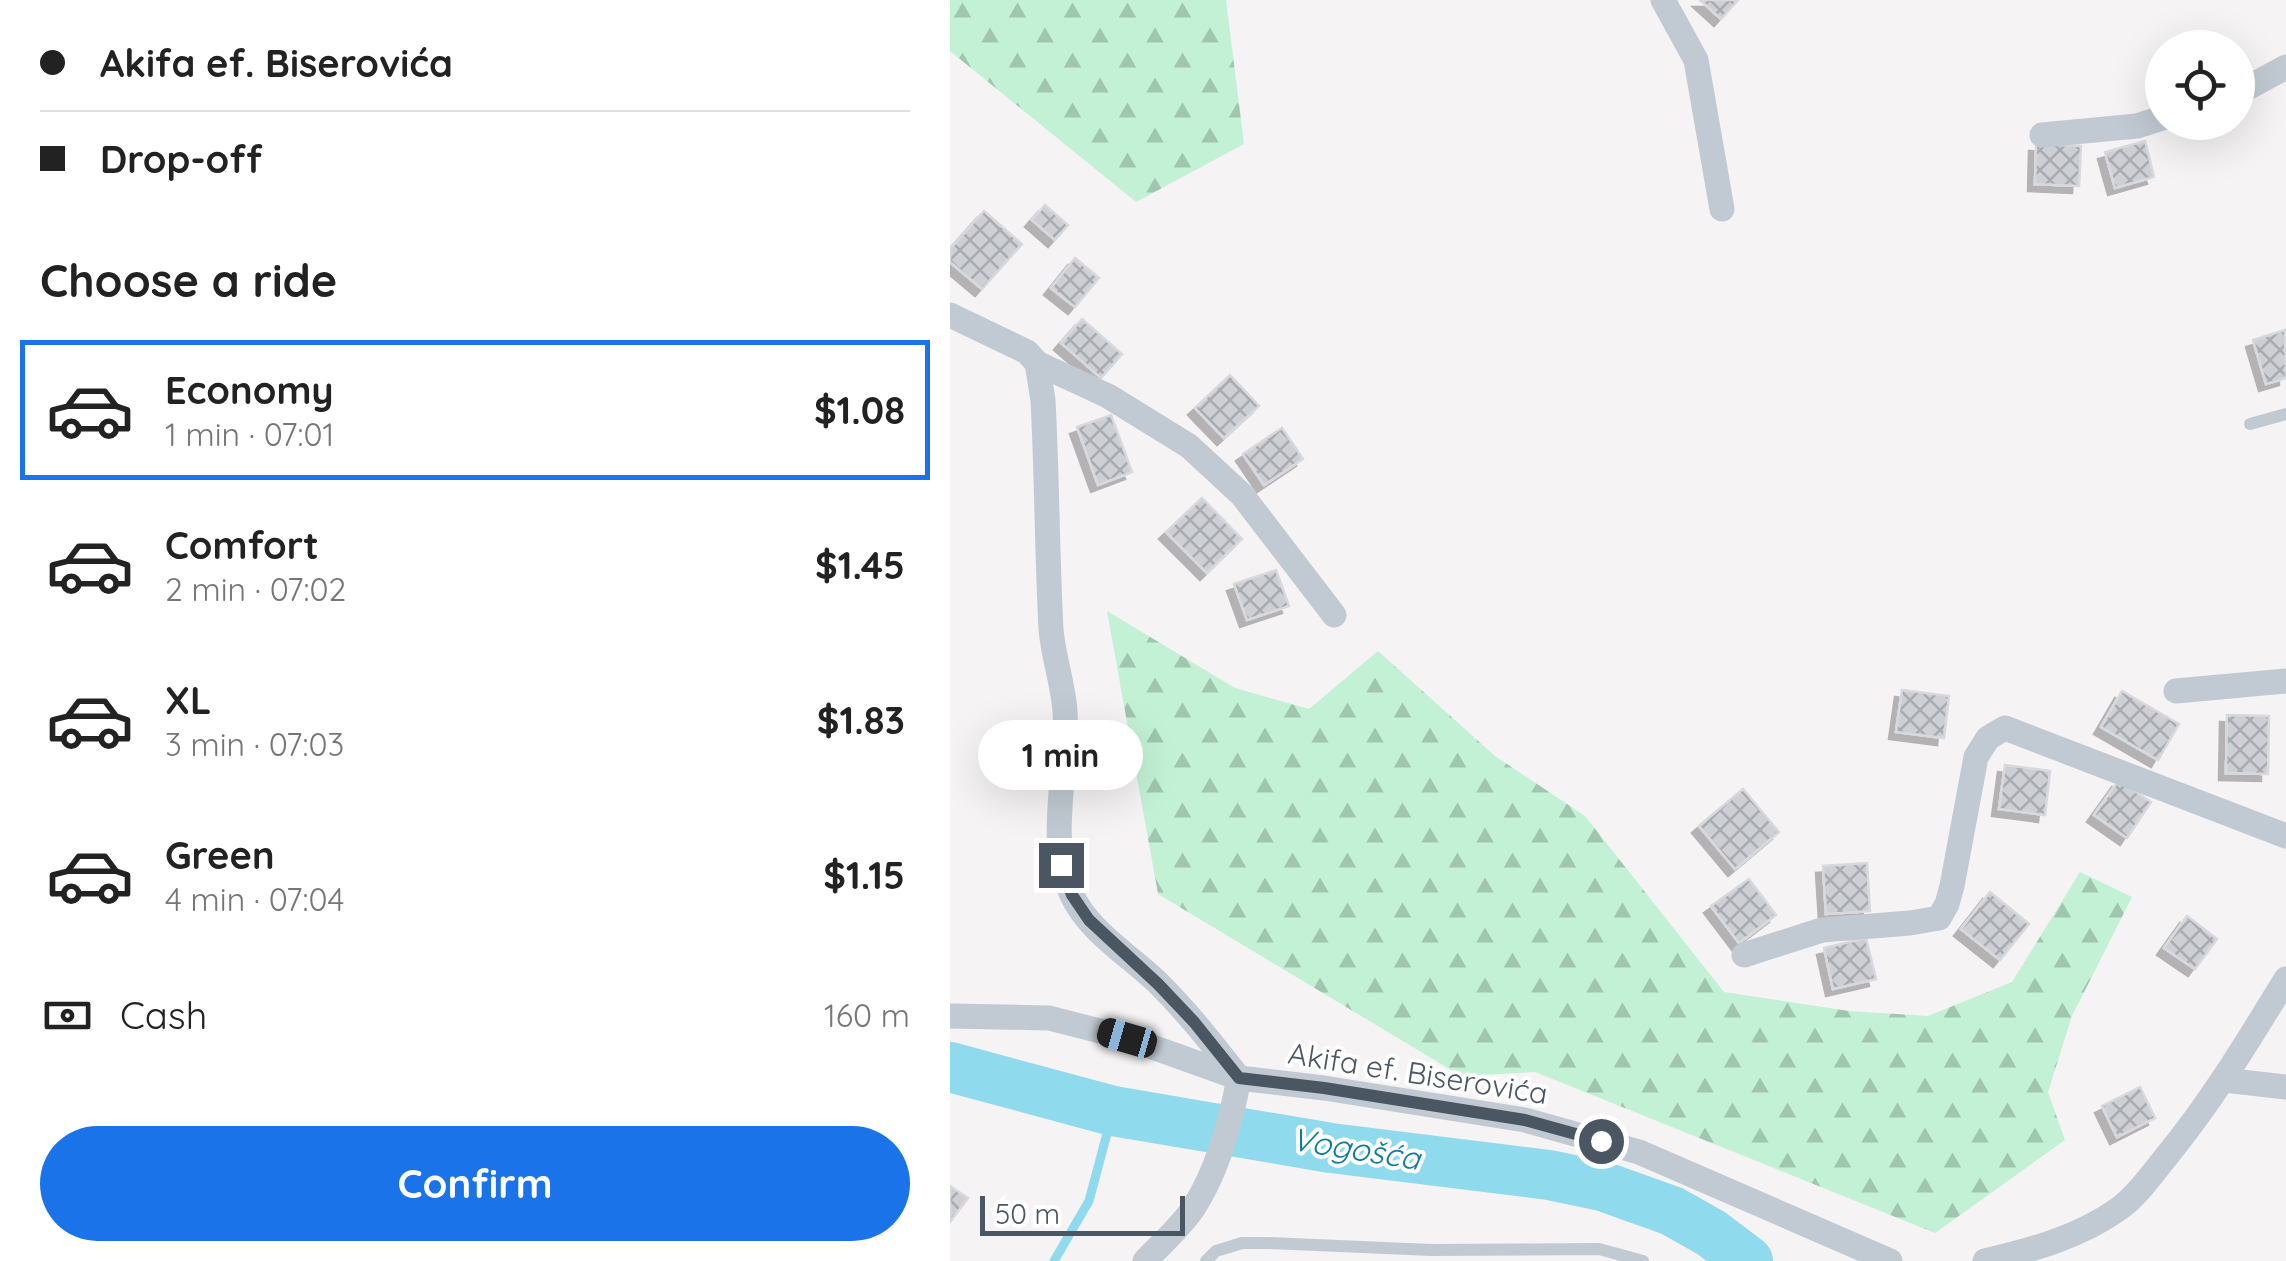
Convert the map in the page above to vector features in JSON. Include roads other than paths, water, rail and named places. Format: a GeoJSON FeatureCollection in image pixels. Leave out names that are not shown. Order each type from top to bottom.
{"type":"FeatureCollection","features":[{"type":"Feature","properties":{"kind":"street"},"geometry":{"type":"LineString","coordinates":[[1663,0],[1696,60],[1722,209]]}},
{"type":"Feature","properties":{"kind":"street"},"geometry":{"type":"LineString","coordinates":[[2255,84],[2286,68]]}},
{"type":"Feature","properties":{"kind":"street"},"geometry":{"type":"LineString","coordinates":[[2042,135],[2145,123]]}},
{"type":"Feature","properties":{"kind":"street"},"geometry":{"type":"LineString","coordinates":[[950,315],[1027,352],[1037,363],[1108,396],[1189,446],[1242,495],[1334,615]]}},
{"type":"Feature","properties":{"kind":"street"},"geometry":{"type":"LineString","coordinates":[[1037,363],[1043,400],[1052,634],[1065,712],[1061,865],[1072,895],[1089,920],[1170,996],[1239,1078],[1212,1170],[1194,1208],[1146,1261]]}},
{"type":"Feature","properties":{"kind":"street"},"geometry":{"type":"LineString","coordinates":[[2176,691],[2286,681]]}},
{"type":"Feature","properties":{"kind":"street"},"geometry":{"type":"LineString","coordinates":[[1744,955],[1822,930],[1939,918],[1952,886],[1976,757],[1988,738],[2005,728],[2286,836]]}},
{"type":"Feature","properties":{"kind":"street"},"geometry":{"type":"LineString","coordinates":[[1985,1261],[2072,1236],[2122,1207],[2183,1136],[2224,1080],[2286,979]]}},
{"type":"Feature","properties":{"kind":"street","name":"Akifa ef. Biserovića"},"geometry":{"type":"LineString","coordinates":[[950,1016],[1049,1018],[1127,1038],[1239,1078],[1525,1120],[1640,1152],[1890,1261]]}},
{"type":"Feature","properties":{"kind":"street"},"geometry":{"type":"LineString","coordinates":[[2224,1080],[2286,1087]]}},
{"type":"Feature","properties":{"kind":"lane"},"geometry":{"type":"LineString","coordinates":[[2250,424],[2286,414]]}},
{"type":"Feature","properties":{"kind":"lane"},"geometry":{"type":"LineString","coordinates":[[1206,1261],[1216,1251],[1242,1243],[1431,1255],[1599,1248],[1643,1261]]}},
{"type":"Feature","properties":{"kind":"waterway","name":"Vogošća"},"geometry":{"type":"LineString","coordinates":[[950,1067],[1113,1111],[1331,1148],[1549,1175],[1602,1186],[1672,1211],[1711,1233],[1748,1261]]}},
{"type":"Feature","properties":{"kind":"waterway"},"geometry":{"type":"LineString","coordinates":[[1054,1261],[1089,1201],[1113,1111]]}}]}
